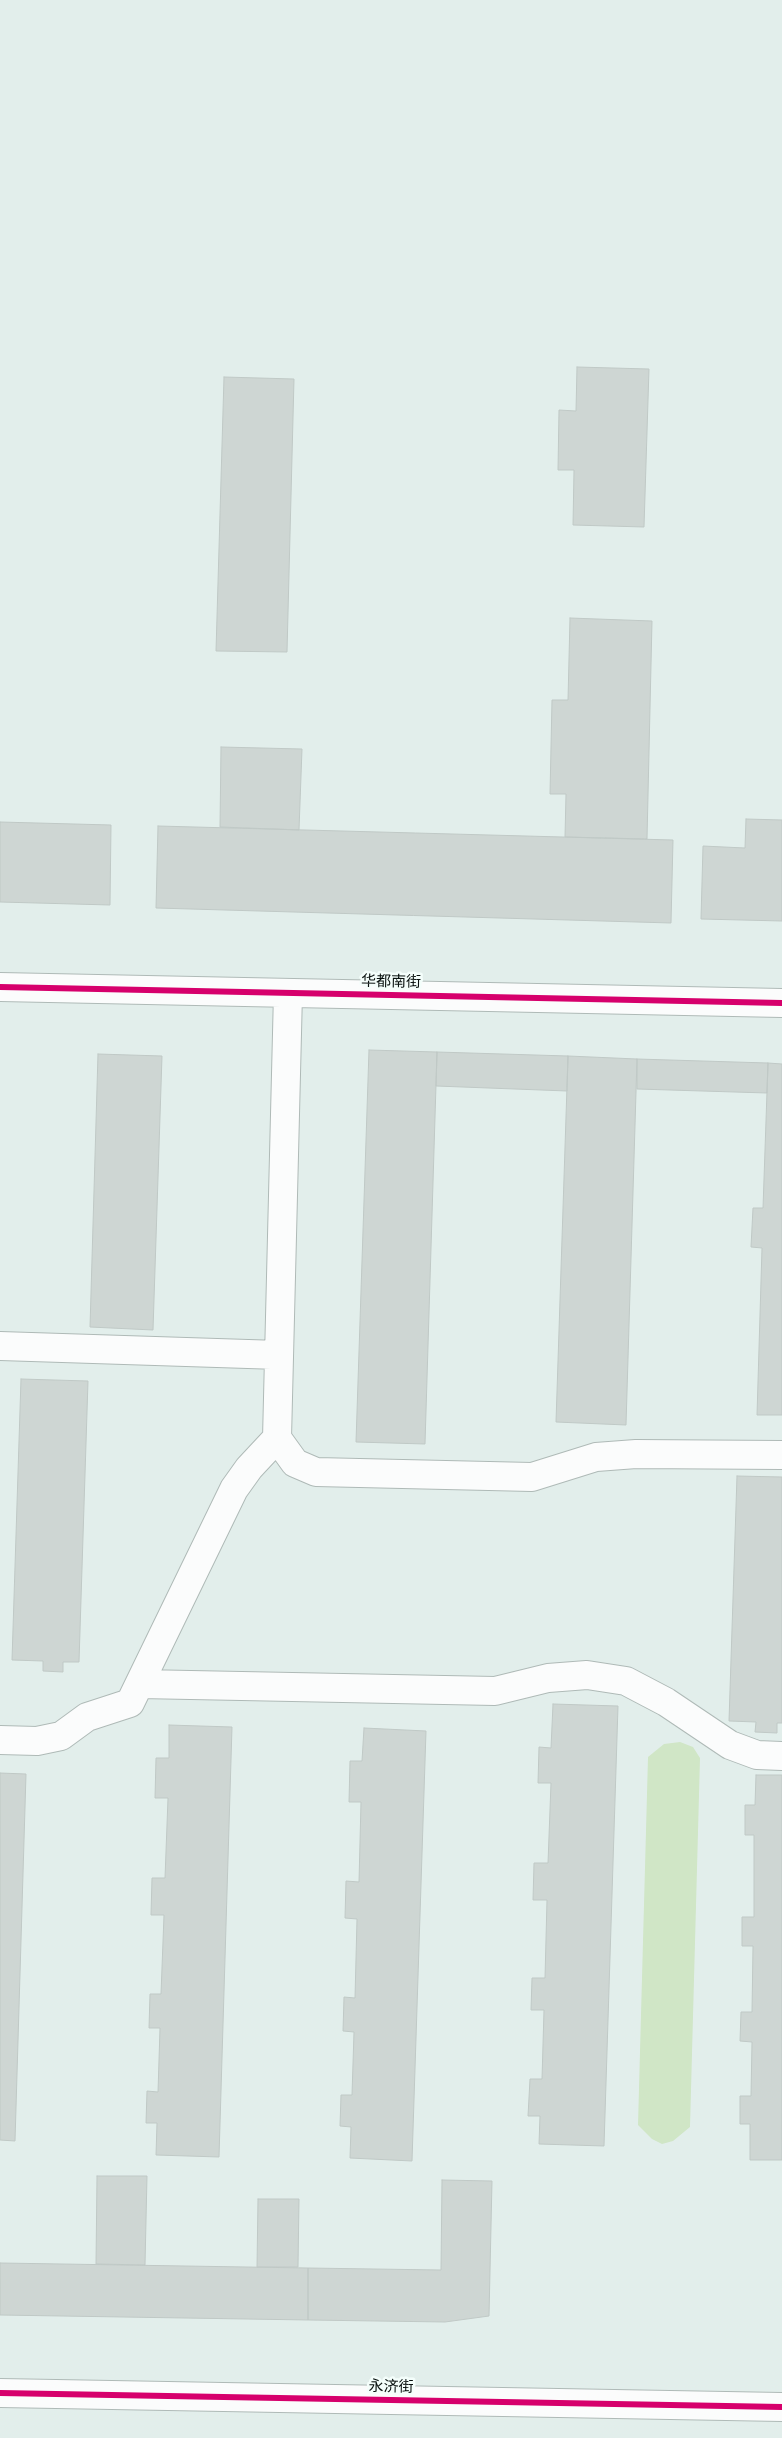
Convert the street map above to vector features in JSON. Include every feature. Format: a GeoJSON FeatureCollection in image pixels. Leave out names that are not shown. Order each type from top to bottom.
{"type":"FeatureCollection","features":[{"type":"Feature","properties":{"kind":"street","name":"华都南街"},"geometry":{"type":"LineString","coordinates":[[0,987],[782,1003]]}},
{"type":"Feature","properties":{"kind":"street"},"geometry":{"type":"LineString","coordinates":[[288,993],[277,1438],[295,1463],[316,1472],[532,1477],[596,1456],[636,1454],[782,1455]]}},
{"type":"Feature","properties":{"kind":"street"},"geometry":{"type":"LineString","coordinates":[[0,1346],[279,1356]]}},
{"type":"Feature","properties":{"kind":"street"},"geometry":{"type":"LineString","coordinates":[[0,1740],[37,1741],[62,1736],[87,1717],[130,1703],[234,1489],[249,1468],[277,1438]]}},
{"type":"Feature","properties":{"kind":"street"},"geometry":{"type":"LineString","coordinates":[[140,1684],[495,1691],[548,1678],[587,1676],[626,1681],[666,1702],[730,1745],[757,1755],[782,1756]]}},
{"type":"Feature","properties":{"kind":"street","name":"永济街"},"geometry":{"type":"LineString","coordinates":[[0,2393],[782,2407]]}},
{"type":"Feature","properties":{"kind":"green space"},"geometry":{"type":"Polygon","coordinates":[[[680,1742],[693,1747],[700,1758],[690,2127],[673,2141],[662,2144],[652,2139],[638,2125],[648,1757],[664,1744],[680,1742]]]}},
{"type":"Feature","properties":{"kind":"building"},"geometry":{"type":"Polygon","coordinates":[[[577,367],[649,369],[644,527],[573,525],[574,470],[558,470],[559,410],[576,411],[577,367]]]}},
{"type":"Feature","properties":{"kind":"building"},"geometry":{"type":"Polygon","coordinates":[[[224,377],[294,379],[287,652],[216,651],[224,377]]]}},
{"type":"Feature","properties":{"kind":"building"},"geometry":{"type":"Polygon","coordinates":[[[570,618],[652,621],[647,839],[565,837],[566,794],[550,794],[552,700],[568,700],[570,618]]]}},
{"type":"Feature","properties":{"kind":"building"},"geometry":{"type":"Polygon","coordinates":[[[221,747],[302,749],[299,830],[220,827],[221,747]]]}},
{"type":"Feature","properties":{"kind":"building"},"geometry":{"type":"Polygon","coordinates":[[[746,819],[782,820],[782,921],[701,919],[703,846],[745,848],[746,819]]]}},
{"type":"Feature","properties":{"kind":"building"},"geometry":{"type":"Polygon","coordinates":[[[0,822],[111,825],[110,905],[0,902],[0,822]]]}},
{"type":"Feature","properties":{"kind":"building"},"geometry":{"type":"Polygon","coordinates":[[[158,826],[673,840],[671,923],[156,908],[158,826]]]}},
{"type":"Feature","properties":{"kind":"building"},"geometry":{"type":"Polygon","coordinates":[[[369,1050],[437,1052],[425,1444],[356,1442],[369,1050]]]}},
{"type":"Feature","properties":{"kind":"building"},"geometry":{"type":"Polygon","coordinates":[[[437,1052],[568,1056],[567,1091],[436,1086],[437,1052]]]}},
{"type":"Feature","properties":{"kind":"building"},"geometry":{"type":"Polygon","coordinates":[[[98,1054],[162,1056],[153,1330],[90,1327],[98,1054]]]}},
{"type":"Feature","properties":{"kind":"building"},"geometry":{"type":"Polygon","coordinates":[[[568,1056],[637,1059],[626,1425],[556,1422],[568,1056]]]}},
{"type":"Feature","properties":{"kind":"building"},"geometry":{"type":"Polygon","coordinates":[[[637,1059],[768,1063],[767,1093],[637,1089],[637,1059]]]}},
{"type":"Feature","properties":{"kind":"building"},"geometry":{"type":"Polygon","coordinates":[[[768,1063],[782,1064],[782,1415],[757,1415],[762,1248],[751,1247],[753,1208],[763,1208],[768,1063]]]}},
{"type":"Feature","properties":{"kind":"building"},"geometry":{"type":"Polygon","coordinates":[[[21,1379],[88,1381],[79,1662],[63,1662],[63,1672],[43,1671],[43,1661],[12,1660],[21,1379]]]}},
{"type":"Feature","properties":{"kind":"building"},"geometry":{"type":"Polygon","coordinates":[[[737,1476],[782,1477],[782,1723],[777,1723],[777,1733],[755,1732],[756,1722],[729,1721],[737,1476]]]}},
{"type":"Feature","properties":{"kind":"building"},"geometry":{"type":"Polygon","coordinates":[[[553,1704],[618,1706],[604,2146],[539,2144],[540,2116],[528,2116],[530,2079],[542,2079],[544,2010],[531,2010],[532,1978],[545,1978],[547,1900],[533,1900],[534,1863],[548,1863],[551,1783],[538,1783],[539,1747],[551,1748],[553,1704]]]}},
{"type":"Feature","properties":{"kind":"building"},"geometry":{"type":"Polygon","coordinates":[[[169,1725],[232,1727],[219,2157],[156,2155],[157,2123],[146,2123],[147,2091],[158,2092],[160,2028],[149,2028],[150,1994],[161,1994],[164,1915],[151,1915],[152,1878],[165,1878],[168,1798],[155,1798],[156,1758],[169,1758],[169,1725]]]}},
{"type":"Feature","properties":{"kind":"building"},"geometry":{"type":"Polygon","coordinates":[[[364,1728],[426,1731],[412,2161],[350,2158],[351,2127],[340,2126],[341,2095],[352,2095],[354,2032],[343,2031],[344,1997],[355,1998],[357,1919],[345,1918],[346,1881],[359,1882],[361,1802],[349,1802],[350,1761],[362,1761],[364,1728]]]}},
{"type":"Feature","properties":{"kind":"building"},"geometry":{"type":"Polygon","coordinates":[[[0,1773],[26,1774],[15,2141],[0,2140],[0,1773]]]}},
{"type":"Feature","properties":{"kind":"building"},"geometry":{"type":"Polygon","coordinates":[[[756,1775],[782,1775],[782,2160],[750,2160],[750,2124],[740,2124],[740,2096],[751,2096],[752,2042],[740,2041],[741,2012],[752,2012],[753,1946],[742,1946],[742,1917],[754,1917],[754,1835],[745,1835],[745,1805],[755,1805],[756,1775]]]}},
{"type":"Feature","properties":{"kind":"building"},"geometry":{"type":"Polygon","coordinates":[[[97,2176],[147,2176],[145,2265],[96,2264],[97,2176]]]}},
{"type":"Feature","properties":{"kind":"building"},"geometry":{"type":"Polygon","coordinates":[[[442,2180],[492,2181],[489,2316],[445,2322],[308,2320],[308,2268],[441,2270],[442,2180]]]}},
{"type":"Feature","properties":{"kind":"building"},"geometry":{"type":"Polygon","coordinates":[[[258,2199],[299,2199],[298,2267],[257,2267],[258,2199]]]}},
{"type":"Feature","properties":{"kind":"building"},"geometry":{"type":"Polygon","coordinates":[[[0,2263],[308,2268],[308,2320],[0,2315],[0,2263]]]}},
{"type":"Feature","properties":{"kind":"cycle path"},"geometry":{"type":"LineString","coordinates":[[0,987],[782,1003]]}},
{"type":"Feature","properties":{"kind":"cycle path"},"geometry":{"type":"LineString","coordinates":[[0,2393],[782,2407]]}}]}
